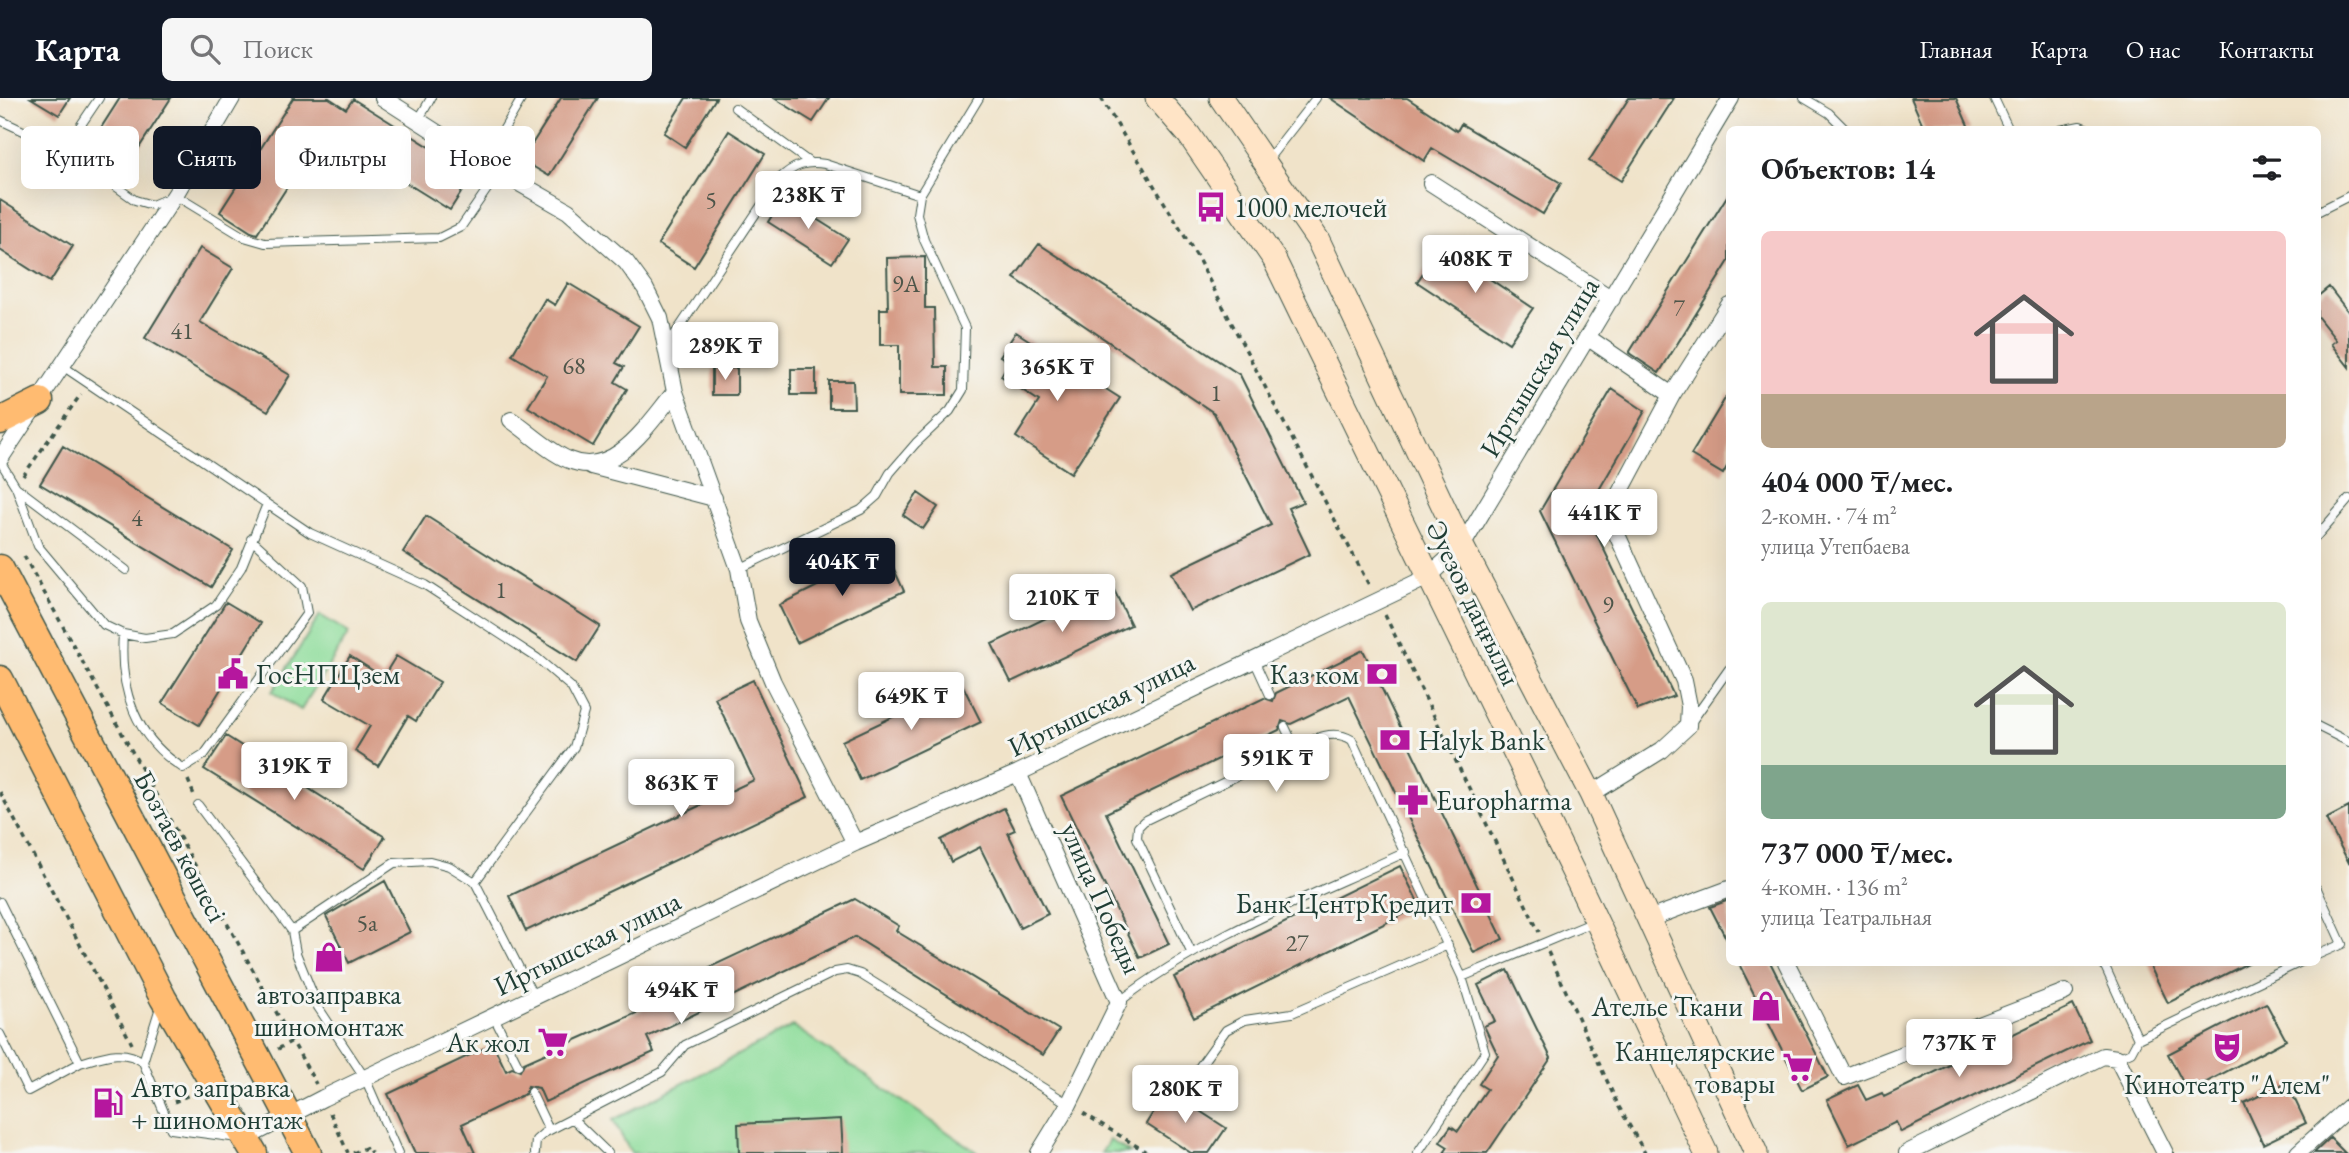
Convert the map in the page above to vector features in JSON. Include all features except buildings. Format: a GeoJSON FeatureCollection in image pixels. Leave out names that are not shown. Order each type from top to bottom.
{"type":"FeatureCollection","features":[{"type":"Feature","properties":{"kind":"highway"},"geometry":{"type":"LineString","coordinates":[[0,421],[40,401]]}},
{"type":"Feature","properties":{"kind":"highway","name":"Бозтаев көшесі"},"geometry":{"type":"LineString","coordinates":[[0,568],[308,1153]]}},
{"type":"Feature","properties":{"kind":"highway"},"geometry":{"type":"LineString","coordinates":[[0,679],[163,998],[250,1146]]}},
{"type":"Feature","properties":{"kind":"main road","name":"Әуезов даңғылы"},"geometry":{"type":"LineString","coordinates":[[1157,98],[1189,135],[1274,258],[1427,577],[1597,921],[1706,1153]]}},
{"type":"Feature","properties":{"kind":"main road","name":"Әуезов даңғылы"},"geometry":{"type":"LineString","coordinates":[[1221,98],[1318,240],[1462,546],[1591,794],[1646,920],[1756,1153]]}},
{"type":"Feature","properties":{"kind":"street"},"geometry":{"type":"LineString","coordinates":[[0,460],[64,367],[175,195],[232,98]]}},
{"type":"Feature","properties":{"kind":"street"},"geometry":{"type":"LineString","coordinates":[[383,98],[429,126]]}},
{"type":"Feature","properties":{"kind":"street","name":"Иртышская улица"},"geometry":{"type":"LineString","coordinates":[[250,1146],[288,1116],[323,1098],[855,844],[1018,773],[1427,577],[1462,546],[1731,98]]}},
{"type":"Feature","properties":{"kind":"street"},"geometry":{"type":"LineString","coordinates":[[1431,183],[1612,299]]}},
{"type":"Feature","properties":{"kind":"street"},"geometry":{"type":"LineString","coordinates":[[529,189],[568,211],[626,262],[645,288],[655,308],[667,346],[675,392],[739,569],[748,621],[773,682],[855,844]]}},
{"type":"Feature","properties":{"kind":"street"},"geometry":{"type":"LineString","coordinates":[[1591,794],[1662,750],[1688,726],[1684,681],[1608,515],[1672,396],[1726,310]]}},
{"type":"Feature","properties":{"kind":"street"},"geometry":{"type":"LineString","coordinates":[[1587,337],[1672,396]]}},
{"type":"Feature","properties":{"kind":"street"},"geometry":{"type":"LineString","coordinates":[[589,465],[610,459],[624,450],[675,392]]}},
{"type":"Feature","properties":{"kind":"street"},"geometry":{"type":"LineString","coordinates":[[511,420],[568,460],[714,498]]}},
{"type":"Feature","properties":{"kind":"street","name":"улица Победы"},"geometry":{"type":"LineString","coordinates":[[1018,773],[1119,1002],[1069,1104],[1039,1153]]}},
{"type":"Feature","properties":{"kind":"street"},"geometry":{"type":"LineString","coordinates":[[1646,920],[1726,890]]}},
{"type":"Feature","properties":{"kind":"street"},"geometry":{"type":"LineString","coordinates":[[1788,966],[1844,1077],[2065,992]]}},
{"type":"Feature","properties":{"kind":"street"},"geometry":{"type":"LineString","coordinates":[[1907,1153],[2103,1056],[2118,1058],[2165,1153]]}},
{"type":"Feature","properties":{"kind":"street"},"geometry":{"type":"LineString","coordinates":[[2298,1153],[2348,1110]]}},
{"type":"Feature","properties":{"kind":"lane"},"geometry":{"type":"LineString","coordinates":[[80,126],[99,98]]}},
{"type":"Feature","properties":{"kind":"lane"},"geometry":{"type":"LineString","coordinates":[[419,119],[430,98]]}},
{"type":"Feature","properties":{"kind":"lane"},"geometry":{"type":"LineString","coordinates":[[506,126],[522,98]]}},
{"type":"Feature","properties":{"kind":"lane"},"geometry":{"type":"LineString","coordinates":[[739,569],[861,510],[877,496],[890,473],[916,443],[950,411],[963,390],[965,328],[924,240],[917,214],[920,195],[979,98]]}},
{"type":"Feature","properties":{"kind":"lane"},"geometry":{"type":"LineString","coordinates":[[1266,162],[1316,98]]}},
{"type":"Feature","properties":{"kind":"lane"},"geometry":{"type":"LineString","coordinates":[[1804,98],[1829,113],[1842,126]]}},
{"type":"Feature","properties":{"kind":"lane"},"geometry":{"type":"LineString","coordinates":[[1994,98],[2007,126]]}},
{"type":"Feature","properties":{"kind":"lane"},"geometry":{"type":"LineString","coordinates":[[735,108],[809,162],[920,195]]}},
{"type":"Feature","properties":{"kind":"lane"},"geometry":{"type":"LineString","coordinates":[[0,120],[21,130]]}},
{"type":"Feature","properties":{"kind":"lane"},"geometry":{"type":"LineString","coordinates":[[667,346],[779,179],[792,167],[809,162]]}},
{"type":"Feature","properties":{"kind":"lane"},"geometry":{"type":"LineString","coordinates":[[119,189],[135,200],[152,205],[175,195],[244,237],[265,243],[439,238],[461,227],[487,189]]}},
{"type":"Feature","properties":{"kind":"lane"},"geometry":{"type":"LineString","coordinates":[[2321,210],[2349,196]]}},
{"type":"Feature","properties":{"kind":"lane"},"geometry":{"type":"LineString","coordinates":[[64,367],[310,533],[425,585],[537,658],[570,687],[584,712],[574,747],[475,882]]}},
{"type":"Feature","properties":{"kind":"lane"},"geometry":{"type":"LineString","coordinates":[[0,460],[16,486],[38,546],[104,625],[123,634],[145,638],[173,634],[216,606],[241,568],[267,504]]}},
{"type":"Feature","properties":{"kind":"lane"},"geometry":{"type":"LineString","coordinates":[[16,486],[126,570]]}},
{"type":"Feature","properties":{"kind":"lane"},"geometry":{"type":"LineString","coordinates":[[2321,531],[2349,499]]}},
{"type":"Feature","properties":{"kind":"lane"},"geometry":{"type":"LineString","coordinates":[[123,634],[121,665],[127,701],[162,755],[183,768],[204,755],[307,613],[302,586],[251,539]]}},
{"type":"Feature","properties":{"kind":"lane"},"geometry":{"type":"LineString","coordinates":[[1254,660],[1270,695]]}},
{"type":"Feature","properties":{"kind":"lane"},"geometry":{"type":"LineString","coordinates":[[1688,726],[1726,673]]}},
{"type":"Feature","properties":{"kind":"lane"},"geometry":{"type":"LineString","coordinates":[[1285,727],[1295,748]]}},
{"type":"Feature","properties":{"kind":"lane"},"geometry":{"type":"LineString","coordinates":[[2321,728],[2349,742]]}},
{"type":"Feature","properties":{"kind":"lane"},"geometry":{"type":"LineString","coordinates":[[1191,952],[1137,838],[1138,827],[1144,821],[1321,736],[1343,734],[1352,740],[1462,977],[1485,1052],[1418,1153]]}},
{"type":"Feature","properties":{"kind":"lane"},"geometry":{"type":"LineString","coordinates":[[198,805],[292,931],[296,953],[317,1007],[365,1078],[398,1153]]}},
{"type":"Feature","properties":{"kind":"lane"},"geometry":{"type":"LineString","coordinates":[[1119,1002],[1157,972],[1191,952],[1406,852]]}},
{"type":"Feature","properties":{"kind":"lane"},"geometry":{"type":"LineString","coordinates":[[292,931],[394,863],[430,861],[449,866],[475,882],[534,997]]}},
{"type":"Feature","properties":{"kind":"lane"},"geometry":{"type":"LineString","coordinates":[[2321,897],[2345,947],[2321,954]]}},
{"type":"Feature","properties":{"kind":"lane"},"geometry":{"type":"LineString","coordinates":[[0,902],[80,1063]]}},
{"type":"Feature","properties":{"kind":"lane"},"geometry":{"type":"LineString","coordinates":[[1462,977],[1597,921]]}},
{"type":"Feature","properties":{"kind":"lane"},"geometry":{"type":"LineString","coordinates":[[1200,1066],[1226,1030],[1245,1020],[1292,1013],[1448,945]]}},
{"type":"Feature","properties":{"kind":"lane"},"geometry":{"type":"LineString","coordinates":[[2106,966],[2138,1039]]}},
{"type":"Feature","properties":{"kind":"lane"},"geometry":{"type":"LineString","coordinates":[[2118,1058],[2131,1052],[2138,1039],[2293,966]]}},
{"type":"Feature","properties":{"kind":"lane"},"geometry":{"type":"LineString","coordinates":[[535,1153],[536,1140],[572,1118],[662,1072],[685,1045],[835,972],[848,970],[860,974],[1069,1104]]}},
{"type":"Feature","properties":{"kind":"lane"},"geometry":{"type":"LineString","coordinates":[[143,1062],[163,998]]}},
{"type":"Feature","properties":{"kind":"lane"},"geometry":{"type":"LineString","coordinates":[[494,1017],[518,1065]]}},
{"type":"Feature","properties":{"kind":"lane"},"geometry":{"type":"LineString","coordinates":[[0,1034],[28,1091],[80,1063],[112,1054],[135,1056],[143,1062],[171,1129],[250,1146]]}},
{"type":"Feature","properties":{"kind":"lane"},"geometry":{"type":"LineString","coordinates":[[531,1092],[550,1130]]}},
{"type":"Feature","properties":{"kind":"lane"},"geometry":{"type":"LineString","coordinates":[[572,1118],[608,1153]]}},
{"type":"Feature","properties":{"kind":"path"},"geometry":{"type":"LineString","coordinates":[[1101,98],[1196,255],[1378,601],[1544,943],[1619,1107],[1645,1153]]}},
{"type":"Feature","properties":{"kind":"path"},"geometry":{"type":"LineString","coordinates":[[16,486],[89,384]]}},
{"type":"Feature","properties":{"kind":"path"},"geometry":{"type":"LineString","coordinates":[[24,556],[351,1153],[368,1147],[371,1153]]}},
{"type":"Feature","properties":{"kind":"path"},"geometry":{"type":"LineString","coordinates":[[183,768],[198,805]]}},
{"type":"Feature","properties":{"kind":"path"},"geometry":{"type":"LineString","coordinates":[[0,792],[135,1056]]}},
{"type":"Feature","properties":{"kind":"path"},"geometry":{"type":"LineString","coordinates":[[162,1108],[213,1084]]}},
{"type":"Feature","properties":{"kind":"path"},"geometry":{"type":"LineString","coordinates":[[1069,1104],[1148,1153]]}},
{"type":"Feature","properties":{"kind":"green space"},"geometry":{"type":"Polygon","coordinates":[[[320,615],[349,633],[301,710],[272,692],[320,615]]]}},
{"type":"Feature","properties":{"kind":"green space"},"geometry":{"type":"Polygon","coordinates":[[[793,1026],[978,1153],[631,1153],[613,1120],[793,1026]]]}},
{"type":"Feature","properties":{"kind":"green space"},"geometry":{"type":"Polygon","coordinates":[[[1110,1140],[1130,1153],[1101,1153],[1110,1140]]]}},
{"type":"Feature","properties":{"kind":"place","name":"1000 мелочей"},"geometry":{"type":"Point","coordinates":[1211,207]}},
{"type":"Feature","properties":{"kind":"place","name":"ГосНПЦзем"},"geometry":{"type":"Point","coordinates":[233,674]}},
{"type":"Feature","properties":{"kind":"place","name":"Каз ком"},"geometry":{"type":"Point","coordinates":[1382,674]}},
{"type":"Feature","properties":{"kind":"place","name":"Halyk Bank"},"geometry":{"type":"Point","coordinates":[1395,740]}},
{"type":"Feature","properties":{"kind":"place","name":"Europharma"},"geometry":{"type":"Point","coordinates":[1413,800]}},
{"type":"Feature","properties":{"kind":"place","name":"Банк ЦентрКредит"},"geometry":{"type":"Point","coordinates":[1476,903]}},
{"type":"Feature","properties":{"kind":"place","name":"автозаправка шиномонтаж"},"geometry":{"type":"Point","coordinates":[329,957]}},
{"type":"Feature","properties":{"kind":"place","name":"Ателье Ткани"},"geometry":{"type":"Point","coordinates":[1766,1006]}},
{"type":"Feature","properties":{"kind":"place","name":"Ак жол"},"geometry":{"type":"Point","coordinates":[553,1042]}},
{"type":"Feature","properties":{"kind":"place","name":"Кинотеатр \"Алем\""},"geometry":{"type":"Point","coordinates":[2227,1047]}},
{"type":"Feature","properties":{"kind":"place","name":"Канцелярские товары"},"geometry":{"type":"Point","coordinates":[1798,1067]}},
{"type":"Feature","properties":{"kind":"place","name":"Авто заправка + шиномонтаж"},"geometry":{"type":"Point","coordinates":[108,1103]}}]}
